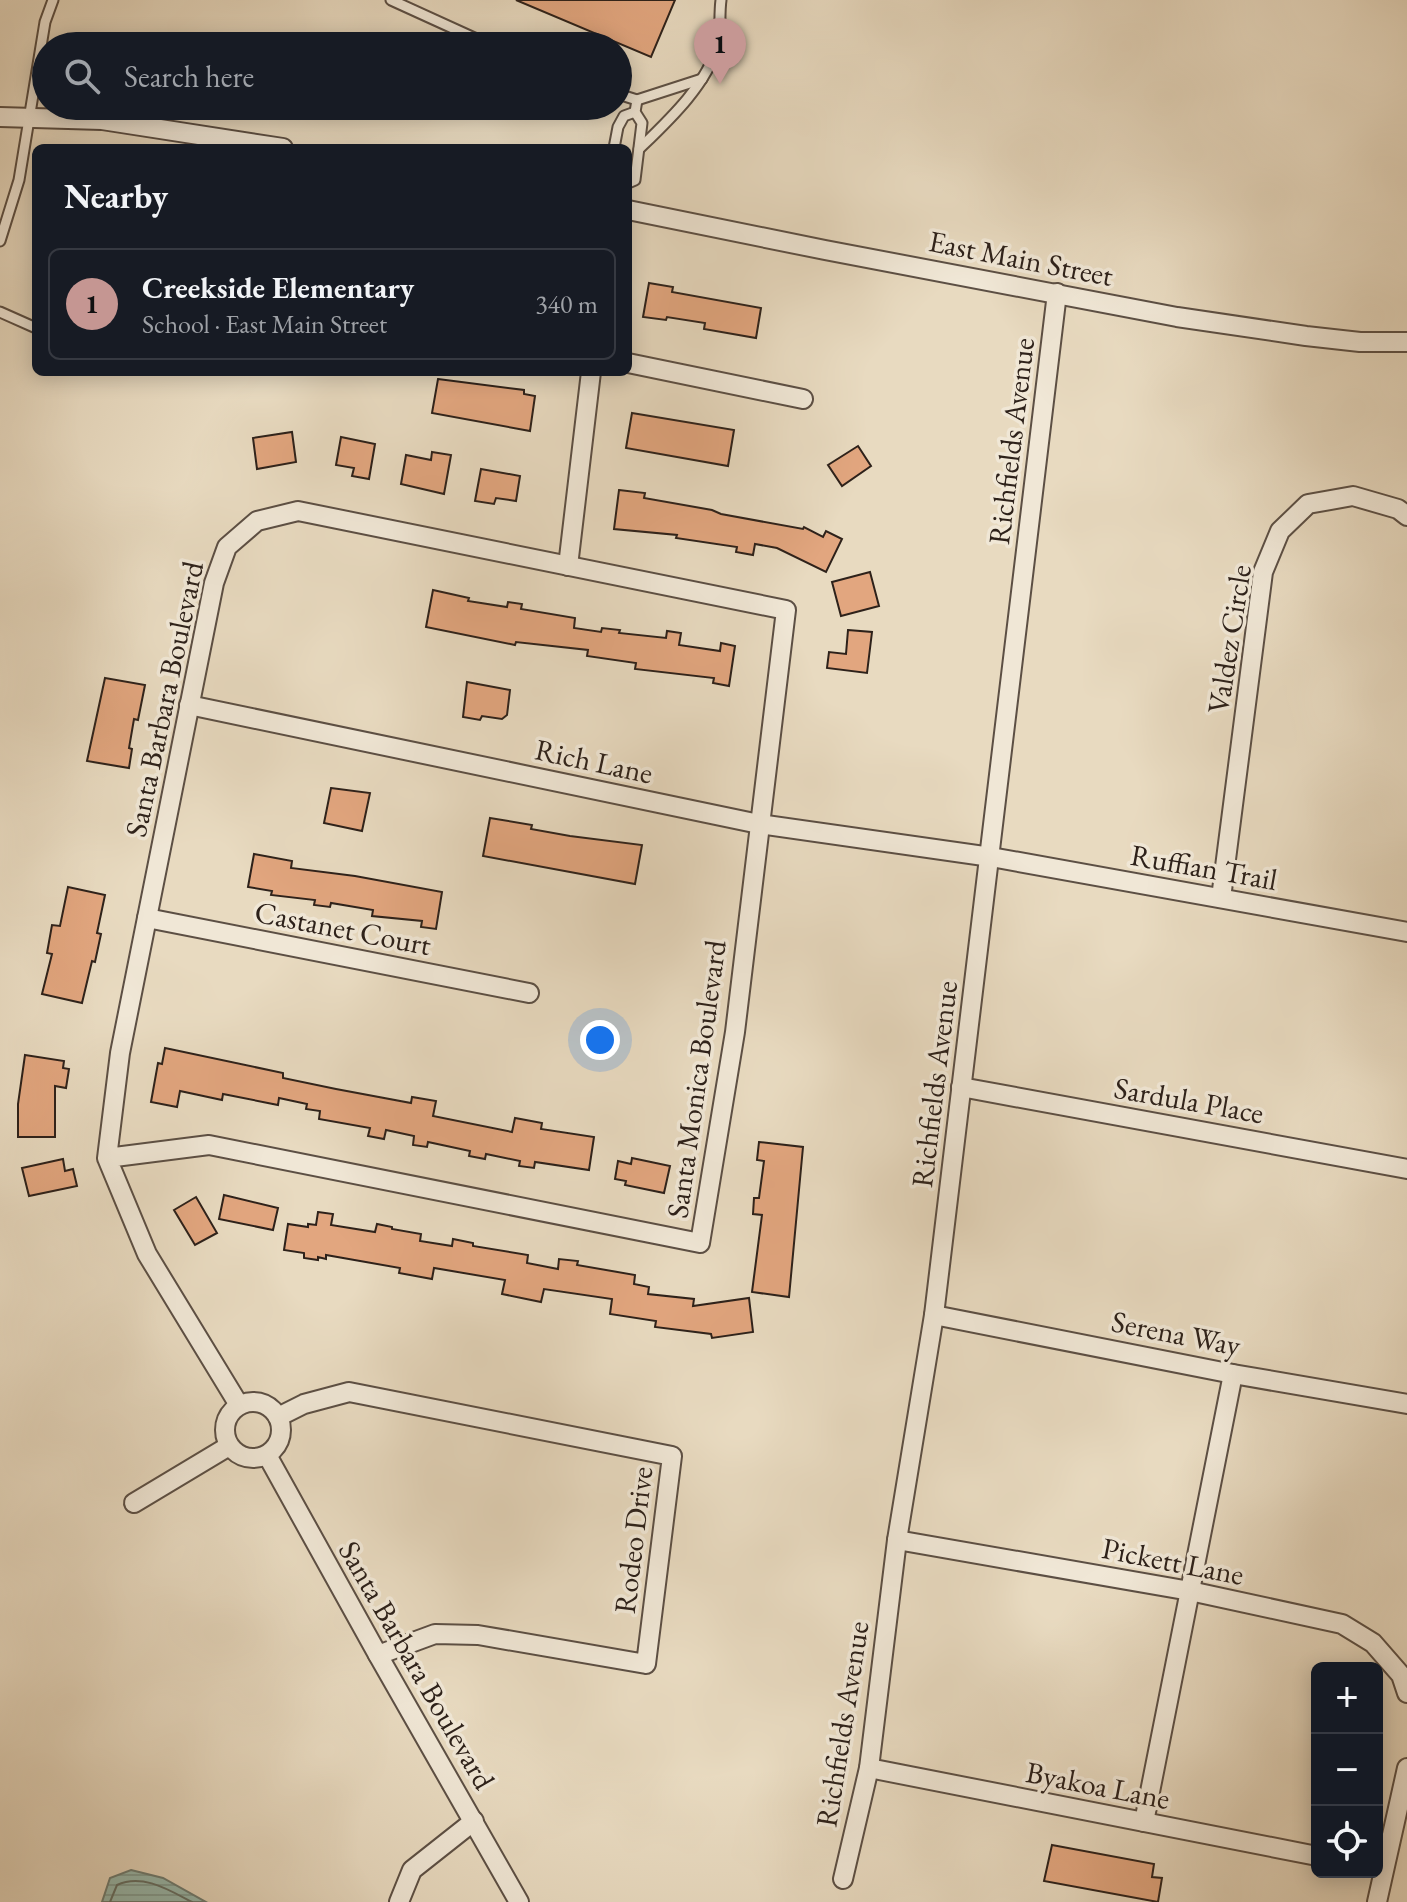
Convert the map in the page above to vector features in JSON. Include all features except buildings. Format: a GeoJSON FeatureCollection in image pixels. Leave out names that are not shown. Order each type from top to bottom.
{"type":"FeatureCollection","features":[{"type":"Feature","properties":{"kind":"street"},"geometry":{"type":"LineString","coordinates":[[0,117],[32,116]]}},
{"type":"Feature","properties":{"kind":"street"},"geometry":{"type":"LineString","coordinates":[[102,120],[257,144]]}},
{"type":"Feature","properties":{"kind":"street","name":"East Main Street"},"geometry":{"type":"LineString","coordinates":[[632,211],[1177,317],[1360,342],[1407,342]]}},
{"type":"Feature","properties":{"kind":"street","name":"Richfields Avenue"},"geometry":{"type":"LineString","coordinates":[[843,1879],[869,1768],[897,1540],[934,1315],[1057,293]]}},
{"type":"Feature","properties":{"kind":"street"},"geometry":{"type":"LineString","coordinates":[[632,364],[803,399]]}},
{"type":"Feature","properties":{"kind":"street"},"geometry":{"type":"LineString","coordinates":[[568,566],[591,376]]}},
{"type":"Feature","properties":{"kind":"street","name":"Valdez Circle"},"geometry":{"type":"LineString","coordinates":[[1221,898],[1263,572],[1280,531],[1308,504],[1353,496],[1398,509],[1407,516]]}},
{"type":"Feature","properties":{"kind":"street","name":"Santa Barbara Boulevard"},"geometry":{"type":"LineString","coordinates":[[239,1405],[147,1254],[107,1158],[120,1053],[214,583],[227,547],[257,521],[298,511],[786,610]]}},
{"type":"Feature","properties":{"kind":"street","name":"Santa Monica Boulevard"},"geometry":{"type":"LineString","coordinates":[[107,1158],[209,1145],[700,1243],[735,1032],[786,610]]}},
{"type":"Feature","properties":{"kind":"street","name":"Rich Lane"},"geometry":{"type":"LineString","coordinates":[[189,705],[759,824],[991,857]]}},
{"type":"Feature","properties":{"kind":"street","name":"Ruffian Trail"},"geometry":{"type":"LineString","coordinates":[[991,857],[1407,932]]}},
{"type":"Feature","properties":{"kind":"street","name":"Castanet Court"},"geometry":{"type":"LineString","coordinates":[[147,918],[529,993]]}},
{"type":"Feature","properties":{"kind":"street","name":"Sardula Place"},"geometry":{"type":"LineString","coordinates":[[961,1087],[1407,1169]]}},
{"type":"Feature","properties":{"kind":"street","name":"Serena Way"},"geometry":{"type":"LineString","coordinates":[[934,1315],[1233,1374],[1407,1404]]}},
{"type":"Feature","properties":{"kind":"street"},"geometry":{"type":"LineString","coordinates":[[1144,1822],[1233,1374]]}},
{"type":"Feature","properties":{"kind":"street","name":"Rodeo Drive"},"geometry":{"type":"LineString","coordinates":[[278,1417],[304,1404],[349,1392],[672,1456],[646,1664],[478,1635],[435,1634],[378,1655]]}},
{"type":"Feature","properties":{"kind":"street"},"geometry":{"type":"LineString","coordinates":[[248,1402],[265,1405],[278,1417],[281,1434],[267,1455],[242,1457],[229,1446],[225,1423],[239,1405],[248,1402]]}},
{"type":"Feature","properties":{"kind":"street"},"geometry":{"type":"LineString","coordinates":[[134,1503],[229,1446]]}},
{"type":"Feature","properties":{"kind":"street","name":"Santa Barbara Boulevard"},"geometry":{"type":"LineString","coordinates":[[267,1455],[519,1902]]}},
{"type":"Feature","properties":{"kind":"street","name":"Pickett Lane"},"geometry":{"type":"LineString","coordinates":[[897,1540],[1190,1591],[1342,1624],[1373,1643],[1401,1675],[1407,1693]]}},
{"type":"Feature","properties":{"kind":"street","name":"Byakoa Lane"},"geometry":{"type":"LineString","coordinates":[[869,1768],[1311,1855]]}},
{"type":"Feature","properties":{"kind":"street"},"geometry":{"type":"LineString","coordinates":[[1383,1858],[1407,1768]]}},
{"type":"Feature","properties":{"kind":"street"},"geometry":{"type":"LineString","coordinates":[[399,1902],[412,1870],[474,1821]]}},
{"type":"Feature","properties":{"kind":"street"},"geometry":{"type":"LineString","coordinates":[[1377,1902],[1379,1878]]}},
{"type":"Feature","properties":{"kind":"lane"},"geometry":{"type":"LineString","coordinates":[[43,32],[53,0]]}},
{"type":"Feature","properties":{"kind":"lane"},"geometry":{"type":"LineString","coordinates":[[391,0],[461,32]]}},
{"type":"Feature","properties":{"kind":"lane"},"geometry":{"type":"LineString","coordinates":[[639,149],[664,125],[702,79],[718,44],[721,0]]}},
{"type":"Feature","properties":{"kind":"lane"},"geometry":{"type":"LineString","coordinates":[[632,98],[637,100],[702,79]]}},
{"type":"Feature","properties":{"kind":"lane"},"geometry":{"type":"LineString","coordinates":[[0,241],[19,180],[32,98]]}},
{"type":"Feature","properties":{"kind":"lane"},"geometry":{"type":"LineString","coordinates":[[632,181],[635,180],[642,123],[635,112],[637,100]]}},
{"type":"Feature","properties":{"kind":"lane"},"geometry":{"type":"LineString","coordinates":[[615,144],[622,120]]}},
{"type":"Feature","properties":{"kind":"lane"},"geometry":{"type":"LineString","coordinates":[[0,312],[32,326]]}},
{"type":"Feature","properties":{"kind":"water"},"geometry":{"type":"Polygon","coordinates":[[[131,1870],[163,1878],[206,1902],[102,1902],[110,1878],[131,1870]]]}},
{"type":"Feature","properties":{"kind":"place","name":"Creekside Elementary"},"geometry":{"type":"Point","coordinates":[720,84]}}]}
